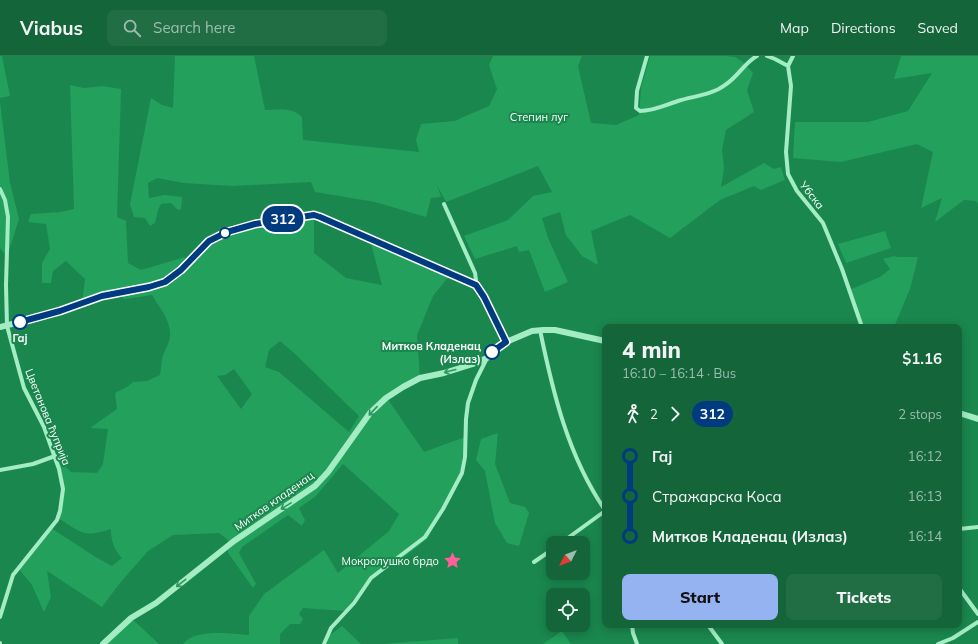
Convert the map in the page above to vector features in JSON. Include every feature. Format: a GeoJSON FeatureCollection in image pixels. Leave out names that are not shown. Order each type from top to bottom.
{"type":"FeatureCollection","features":[{"type":"Feature","properties":{"kind":"street"},"geometry":{"type":"LineString","coordinates":[[647,56],[636,99],[636,108],[640,111],[659,108],[724,87],[749,61],[757,56]]}},
{"type":"Feature","properties":{"kind":"street"},"geometry":{"type":"LineString","coordinates":[[767,56],[775,58],[788,66],[793,56]]}},
{"type":"Feature","properties":{"kind":"street","name":"Убска"},"geometry":{"type":"LineString","coordinates":[[788,66],[791,86],[786,152],[788,174],[797,191],[823,223],[842,269],[861,324]]}},
{"type":"Feature","properties":{"kind":"street","name":"Цветанова ћуприја"},"geometry":{"type":"LineString","coordinates":[[0,189],[5,200],[8,218],[6,285],[7,326],[24,388],[44,427],[55,456],[63,489],[60,511],[55,523],[13,575],[0,617]]}},
{"type":"Feature","properties":{"kind":"street"},"geometry":{"type":"LineString","coordinates":[[444,204],[475,273],[476,285],[484,297],[506,342]]}},
{"type":"Feature","properties":{"kind":"street"},"geometry":{"type":"LineString","coordinates":[[0,327],[60,311],[102,296],[149,287],[165,282],[177,274],[209,241],[227,232],[255,224],[314,215],[324,218],[476,285]]}},
{"type":"Feature","properties":{"kind":"street"},"geometry":{"type":"LineString","coordinates":[[540,330],[552,386],[572,447],[588,483],[602,506]]}},
{"type":"Feature","properties":{"kind":"street","name":"Митков кладенац"},"geometry":{"type":"LineString","coordinates":[[103,644],[131,618],[156,603],[234,541],[315,486],[328,472],[370,413],[386,398],[403,386],[420,378],[456,370],[476,363],[489,356],[506,342],[525,333],[540,330],[563,331],[602,339]]}},
{"type":"Feature","properties":{"kind":"street"},"geometry":{"type":"LineString","coordinates":[[324,644],[331,628],[354,602],[371,578],[425,537],[447,503],[462,473],[465,457],[468,402],[476,380],[489,356]]}},
{"type":"Feature","properties":{"kind":"street"},"geometry":{"type":"LineString","coordinates":[[962,414],[978,419]]}},
{"type":"Feature","properties":{"kind":"street"},"geometry":{"type":"LineString","coordinates":[[0,470],[33,464],[55,456]]}},
{"type":"Feature","properties":{"kind":"street"},"geometry":{"type":"LineString","coordinates":[[571,536],[602,513]]}},
{"type":"Feature","properties":{"kind":"street"},"geometry":{"type":"LineString","coordinates":[[962,529],[978,527]]}},
{"type":"Feature","properties":{"kind":"street"},"geometry":{"type":"LineString","coordinates":[[534,562],[546,554]]}},
{"type":"Feature","properties":{"kind":"street"},"geometry":{"type":"LineString","coordinates":[[962,592],[978,614]]}},
{"type":"Feature","properties":{"kind":"street"},"geometry":{"type":"LineString","coordinates":[[938,644],[953,638],[978,622]]}},
{"type":"Feature","properties":{"kind":"street"},"geometry":{"type":"LineString","coordinates":[[632,628],[637,644]]}},
{"type":"Feature","properties":{"kind":"street"},"geometry":{"type":"LineString","coordinates":[[710,628],[722,644]]}},
{"type":"Feature","properties":{"kind":"green space"},"geometry":{"type":"Polygon","coordinates":[[[0,56],[2,56],[10,96],[0,98],[0,56]]]}},
{"type":"Feature","properties":{"kind":"green space","name":"Степин луг"},"geometry":{"type":"Polygon","coordinates":[[[175,56],[254,56],[265,110],[290,110],[302,117],[303,140],[419,152],[416,140],[421,124],[455,121],[489,106],[497,89],[489,65],[493,56],[582,56],[578,66],[591,123],[616,125],[639,115],[641,88],[650,56],[735,57],[743,62],[753,73],[747,90],[754,112],[726,130],[722,150],[724,168],[721,187],[764,163],[774,169],[781,167],[785,180],[761,190],[754,186],[720,200],[670,238],[630,215],[591,231],[598,265],[582,256],[566,235],[560,212],[542,218],[548,238],[568,282],[545,292],[529,250],[519,252],[517,246],[475,259],[464,236],[508,220],[533,196],[552,192],[538,166],[446,202],[437,185],[441,197],[431,198],[426,217],[375,202],[315,192],[311,182],[232,186],[184,183],[157,178],[148,183],[149,198],[165,195],[182,197],[181,210],[177,209],[171,203],[161,204],[155,223],[150,226],[145,218],[134,217],[130,204],[151,98],[162,105],[173,108],[175,56]]]}},
{"type":"Feature","properties":{"kind":"green space"},"geometry":{"type":"Polygon","coordinates":[[[901,56],[978,56],[978,204],[976,201],[964,200],[935,222],[942,198],[921,208],[933,152],[917,144],[841,162],[793,158],[795,122],[868,122],[908,111],[932,73],[894,79],[901,56]]]}},
{"type":"Feature","properties":{"kind":"green space"},"geometry":{"type":"Polygon","coordinates":[[[70,85],[84,88],[102,86],[121,89],[117,217],[126,221],[128,263],[141,270],[185,257],[182,268],[205,245],[227,232],[314,215],[314,253],[346,278],[382,285],[370,240],[450,275],[433,296],[417,335],[420,378],[387,398],[424,452],[465,437],[461,470],[428,538],[408,554],[370,577],[345,611],[303,608],[299,614],[303,619],[300,624],[290,624],[280,634],[280,644],[183,644],[189,639],[205,634],[224,633],[249,635],[249,616],[264,594],[324,550],[338,573],[389,531],[399,514],[343,464],[316,496],[299,508],[305,520],[302,526],[288,515],[242,547],[239,553],[256,584],[253,588],[228,553],[228,540],[219,533],[173,535],[148,551],[120,583],[102,607],[47,571],[51,597],[44,612],[32,585],[18,568],[51,528],[112,566],[122,558],[114,545],[111,529],[94,533],[83,532],[58,518],[63,489],[50,444],[61,462],[71,472],[97,473],[103,464],[108,429],[90,428],[117,409],[115,393],[133,382],[147,381],[160,375],[162,359],[170,336],[166,317],[152,295],[125,299],[115,293],[82,303],[85,279],[66,261],[53,271],[51,283],[42,283],[42,263],[50,249],[46,224],[28,222],[31,214],[60,212],[74,209],[70,85]],[[280,341],[269,350],[265,367],[279,372],[349,432],[359,416],[280,341]],[[234,369],[225,375],[217,376],[241,409],[252,394],[234,369]]]}},
{"type":"Feature","properties":{"kind":"green space"},"geometry":{"type":"Polygon","coordinates":[[[0,102],[10,183],[19,219],[7,257],[0,248],[0,102]]]}},
{"type":"Feature","properties":{"kind":"green space"},"geometry":{"type":"Polygon","coordinates":[[[885,231],[891,248],[846,263],[838,244],[885,231]]]}},
{"type":"Feature","properties":{"kind":"green space"},"geometry":{"type":"Polygon","coordinates":[[[894,256],[918,257],[910,289],[895,324],[861,324],[849,290],[880,277],[890,269],[883,259],[894,256]]]}},
{"type":"Feature","properties":{"kind":"green space"},"geometry":{"type":"Polygon","coordinates":[[[498,433],[495,464],[510,503],[525,507],[529,513],[519,546],[507,543],[495,523],[485,471],[476,460],[481,439],[498,433]]]}},
{"type":"Feature","properties":{"kind":"green space"},"geometry":{"type":"Polygon","coordinates":[[[131,618],[159,644],[106,644],[131,618]]]}},
{"type":"Feature","properties":{"kind":"green space"},"geometry":{"type":"Polygon","coordinates":[[[342,626],[361,644],[327,644],[330,635],[342,626]]]}},
{"type":"Feature","properties":{"kind":"green space"},"geometry":{"type":"Polygon","coordinates":[[[563,632],[571,644],[543,644],[563,632]]]}},
{"type":"Feature","properties":{"kind":"green space"},"geometry":{"type":"Polygon","coordinates":[[[458,638],[458,644],[383,644],[458,638]]]}},
{"type":"Feature","properties":{"kind":"bus line","name":"312"},"geometry":{"type":"LineString","coordinates":[[20,322],[41,317],[116,292],[149,287],[165,282],[181,270],[209,241],[227,232],[255,224],[314,215],[476,285],[484,297],[506,342],[492,352]]}},
{"type":"Feature","properties":{"kind":"place","name":"Гај"},"geometry":{"type":"Point","coordinates":[20,322]}},
{"type":"Feature","properties":{"kind":"place","name":"Митков Кладенац (Излаз)"},"geometry":{"type":"Point","coordinates":[492,352]}},
{"type":"Feature","properties":{"kind":"place","name":"Мокролушко брдо"},"geometry":{"type":"Point","coordinates":[452,561]}}]}
